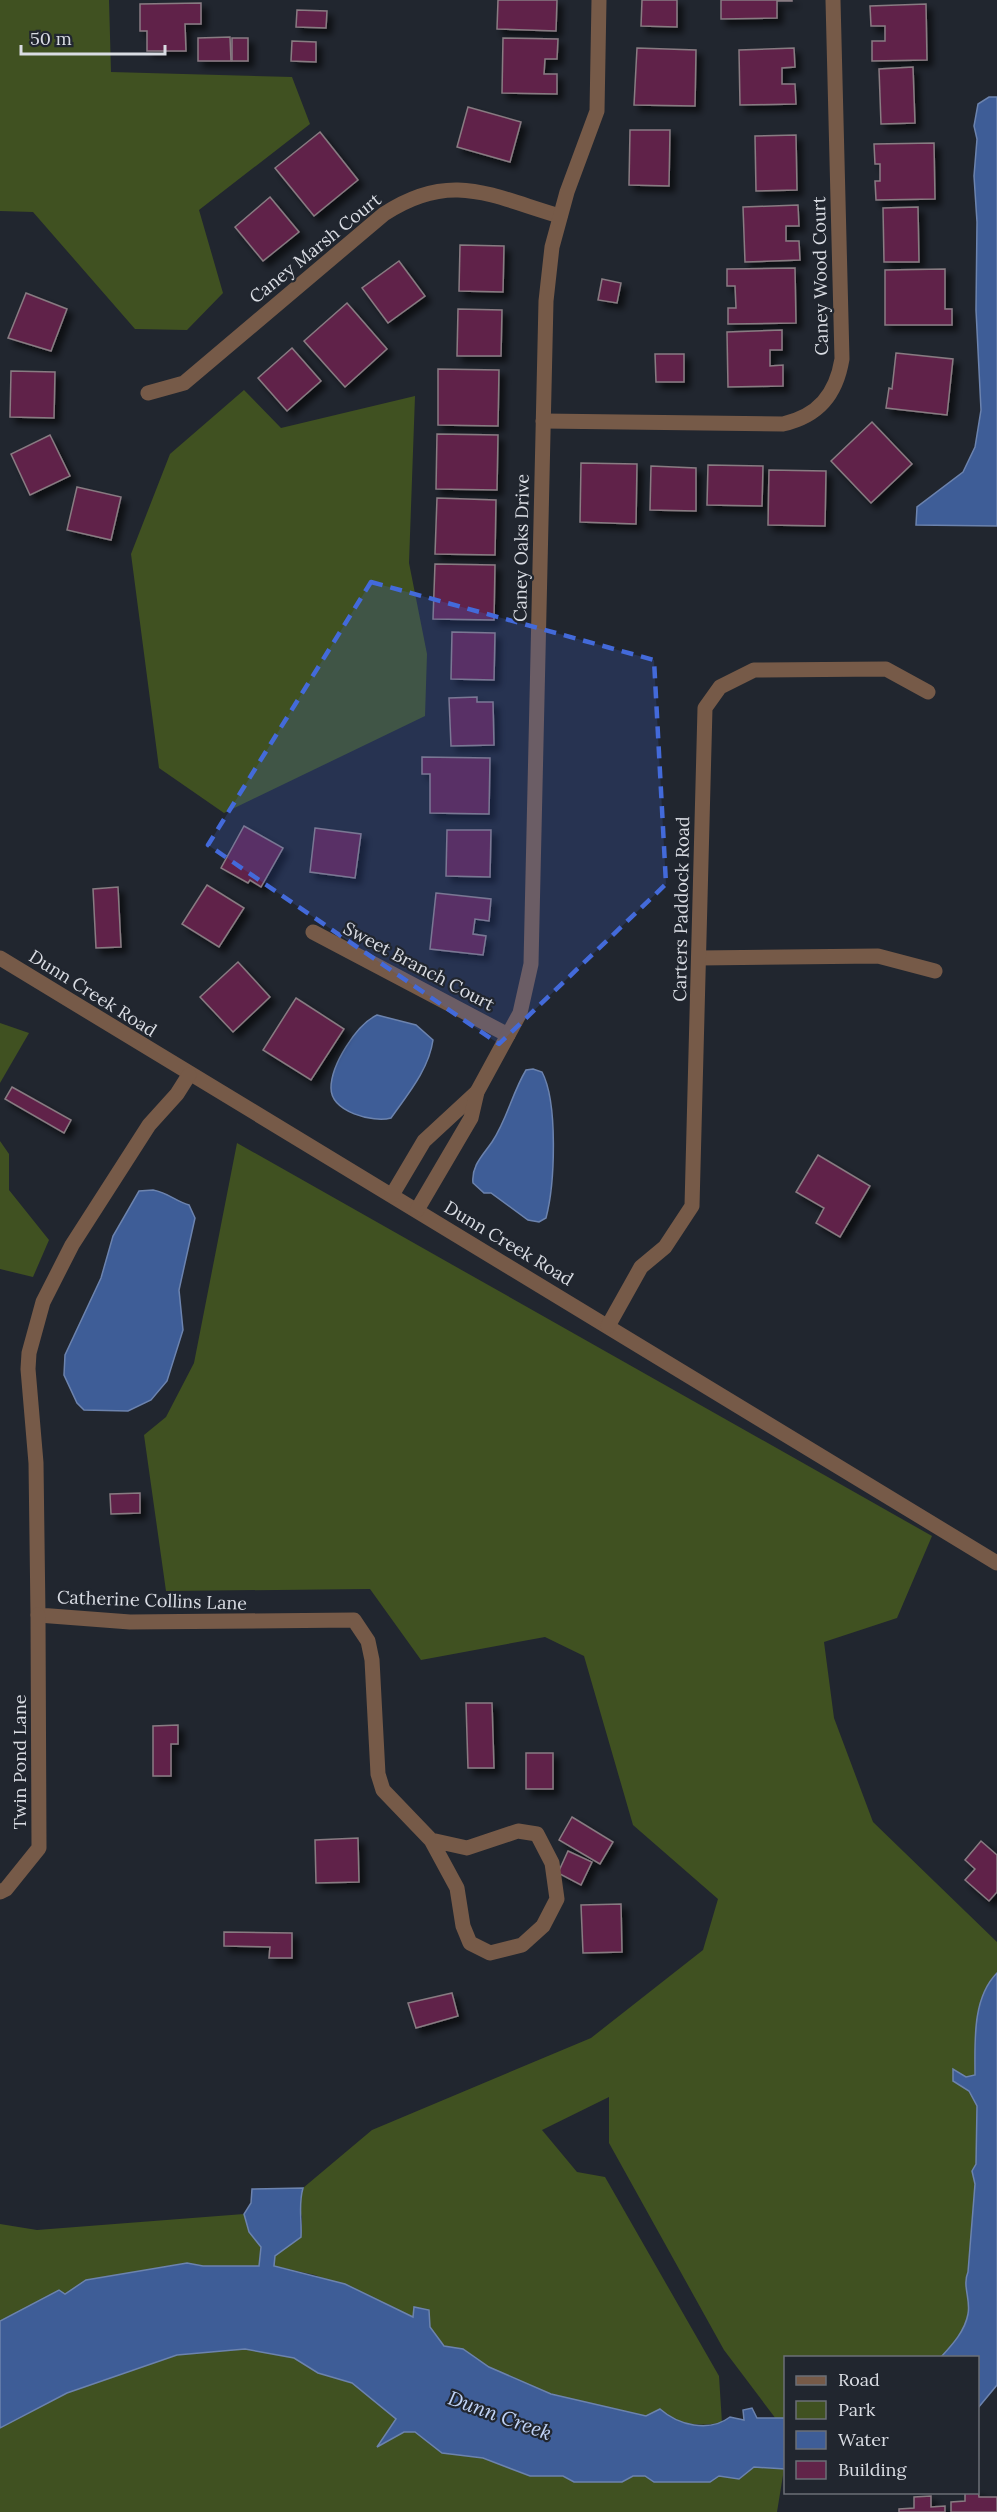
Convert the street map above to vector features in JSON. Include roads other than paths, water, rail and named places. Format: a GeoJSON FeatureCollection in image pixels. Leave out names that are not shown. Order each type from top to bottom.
{"type":"FeatureCollection","features":[{"type":"Feature","properties":{"kind":"street","name":"Caney Oaks Drive"},"geometry":{"type":"LineString","coordinates":[[417,1210],[471,1118],[477,1092],[520,1013],[531,964],[548,279],[560,216],[597,111],[599,0]]}},
{"type":"Feature","properties":{"kind":"street","name":"Caney Wood Court"},"geometry":{"type":"LineString","coordinates":[[543,422],[783,424],[800,420],[816,411],[831,396],[839,378],[842,359],[833,0]]}},
{"type":"Feature","properties":{"kind":"street","name":"Caney Marsh Court"},"geometry":{"type":"LineString","coordinates":[[148,393],[184,383],[384,214],[404,201],[444,189],[470,190],[560,216]]}},
{"type":"Feature","properties":{"kind":"street","name":"Carters Paddock Road"},"geometry":{"type":"LineString","coordinates":[[608,1326],[641,1267],[665,1246],[692,1206],[705,708],[720,687],[754,670],[886,669],[928,692]]}},
{"type":"Feature","properties":{"kind":"street","name":"Sweet Branch Court"},"geometry":{"type":"LineString","coordinates":[[313,932],[508,1035]]}},
{"type":"Feature","properties":{"kind":"street"},"geometry":{"type":"LineString","coordinates":[[699,958],[878,956],[935,971]]}},
{"type":"Feature","properties":{"kind":"street","name":"Dunn Creek Road"},"geometry":{"type":"LineString","coordinates":[[0,958],[189,1075],[417,1210],[997,1563]]}},
{"type":"Feature","properties":{"kind":"street","name":"Catherine Collins Lane"},"geometry":{"type":"LineString","coordinates":[[189,1075],[177,1094],[149,1125],[72,1245],[50,1284],[40,1312],[29,1353],[28,1369],[36,1463],[38,1616],[130,1622],[354,1620],[368,1641],[372,1660],[378,1774],[383,1790],[431,1840],[457,1888],[463,1926],[470,1943],[490,1953],[522,1945],[543,1926],[557,1899],[552,1863],[537,1834],[518,1831],[467,1848],[431,1840]]}},
{"type":"Feature","properties":{"kind":"street","name":"Caney Oaks Drive"},"geometry":{"type":"LineString","coordinates":[[392,1195],[424,1141],[477,1092]]}},
{"type":"Feature","properties":{"kind":"street","name":"Twin Pond Lane"},"geometry":{"type":"LineString","coordinates":[[0,1892],[6,1889],[39,1848],[38,1616]]}},
{"type":"Feature","properties":{"kind":"water"},"geometry":{"type":"Polygon","coordinates":[[[989,97],[997,97],[997,526],[916,525],[917,507],[963,472],[975,447],[981,410],[976,310],[977,222],[974,176],[977,139],[974,126],[978,104],[989,97]]]}},
{"type":"Feature","properties":{"kind":"water"},"geometry":{"type":"Polygon","coordinates":[[[377,1015],[416,1025],[433,1040],[431,1051],[417,1081],[391,1118],[383,1119],[364,1117],[345,1109],[338,1104],[331,1088],[335,1068],[346,1047],[361,1027],[377,1015]]]}},
{"type":"Feature","properties":{"kind":"water"},"geometry":{"type":"Polygon","coordinates":[[[533,1069],[542,1072],[547,1085],[553,1122],[553,1165],[549,1203],[546,1218],[539,1222],[528,1220],[491,1193],[484,1193],[473,1183],[476,1166],[497,1134],[521,1079],[526,1070],[533,1069]]]}},
{"type":"Feature","properties":{"kind":"water"},"geometry":{"type":"Polygon","coordinates":[[[153,1190],[189,1205],[195,1218],[179,1290],[183,1330],[167,1381],[151,1400],[128,1411],[84,1410],[77,1403],[64,1375],[65,1355],[101,1278],[113,1236],[139,1191],[153,1190]]]}},
{"type":"Feature","properties":{"kind":"water"},"geometry":{"type":"Polygon","coordinates":[[[997,1973],[997,2385],[979,2407],[979,2356],[942,2356],[961,2332],[968,2314],[966,2277],[975,2184],[972,2171],[976,2164],[977,2106],[969,2091],[953,2081],[953,2069],[966,2077],[975,2075],[977,2021],[983,1995],[997,1973]]]}},
{"type":"Feature","properties":{"kind":"water","name":"Dunn Creek"},"geometry":{"type":"Polygon","coordinates":[[[303,2188],[300,2206],[301,2237],[275,2256],[274,2266],[345,2284],[413,2317],[414,2307],[429,2310],[430,2327],[444,2346],[463,2349],[489,2367],[551,2394],[646,2416],[660,2409],[667,2415],[685,2423],[703,2426],[722,2422],[730,2417],[744,2420],[743,2410],[752,2408],[757,2418],[784,2418],[784,2469],[754,2467],[739,2479],[719,2476],[710,2482],[654,2482],[645,2476],[633,2476],[622,2482],[574,2482],[563,2476],[530,2476],[483,2458],[442,2453],[415,2432],[404,2432],[377,2447],[396,2419],[352,2383],[318,2373],[294,2358],[245,2349],[177,2355],[67,2393],[0,2428],[0,2321],[59,2290],[65,2294],[86,2280],[187,2263],[203,2266],[259,2266],[261,2247],[249,2232],[244,2214],[251,2203],[252,2189],[303,2188]]]}}]}
